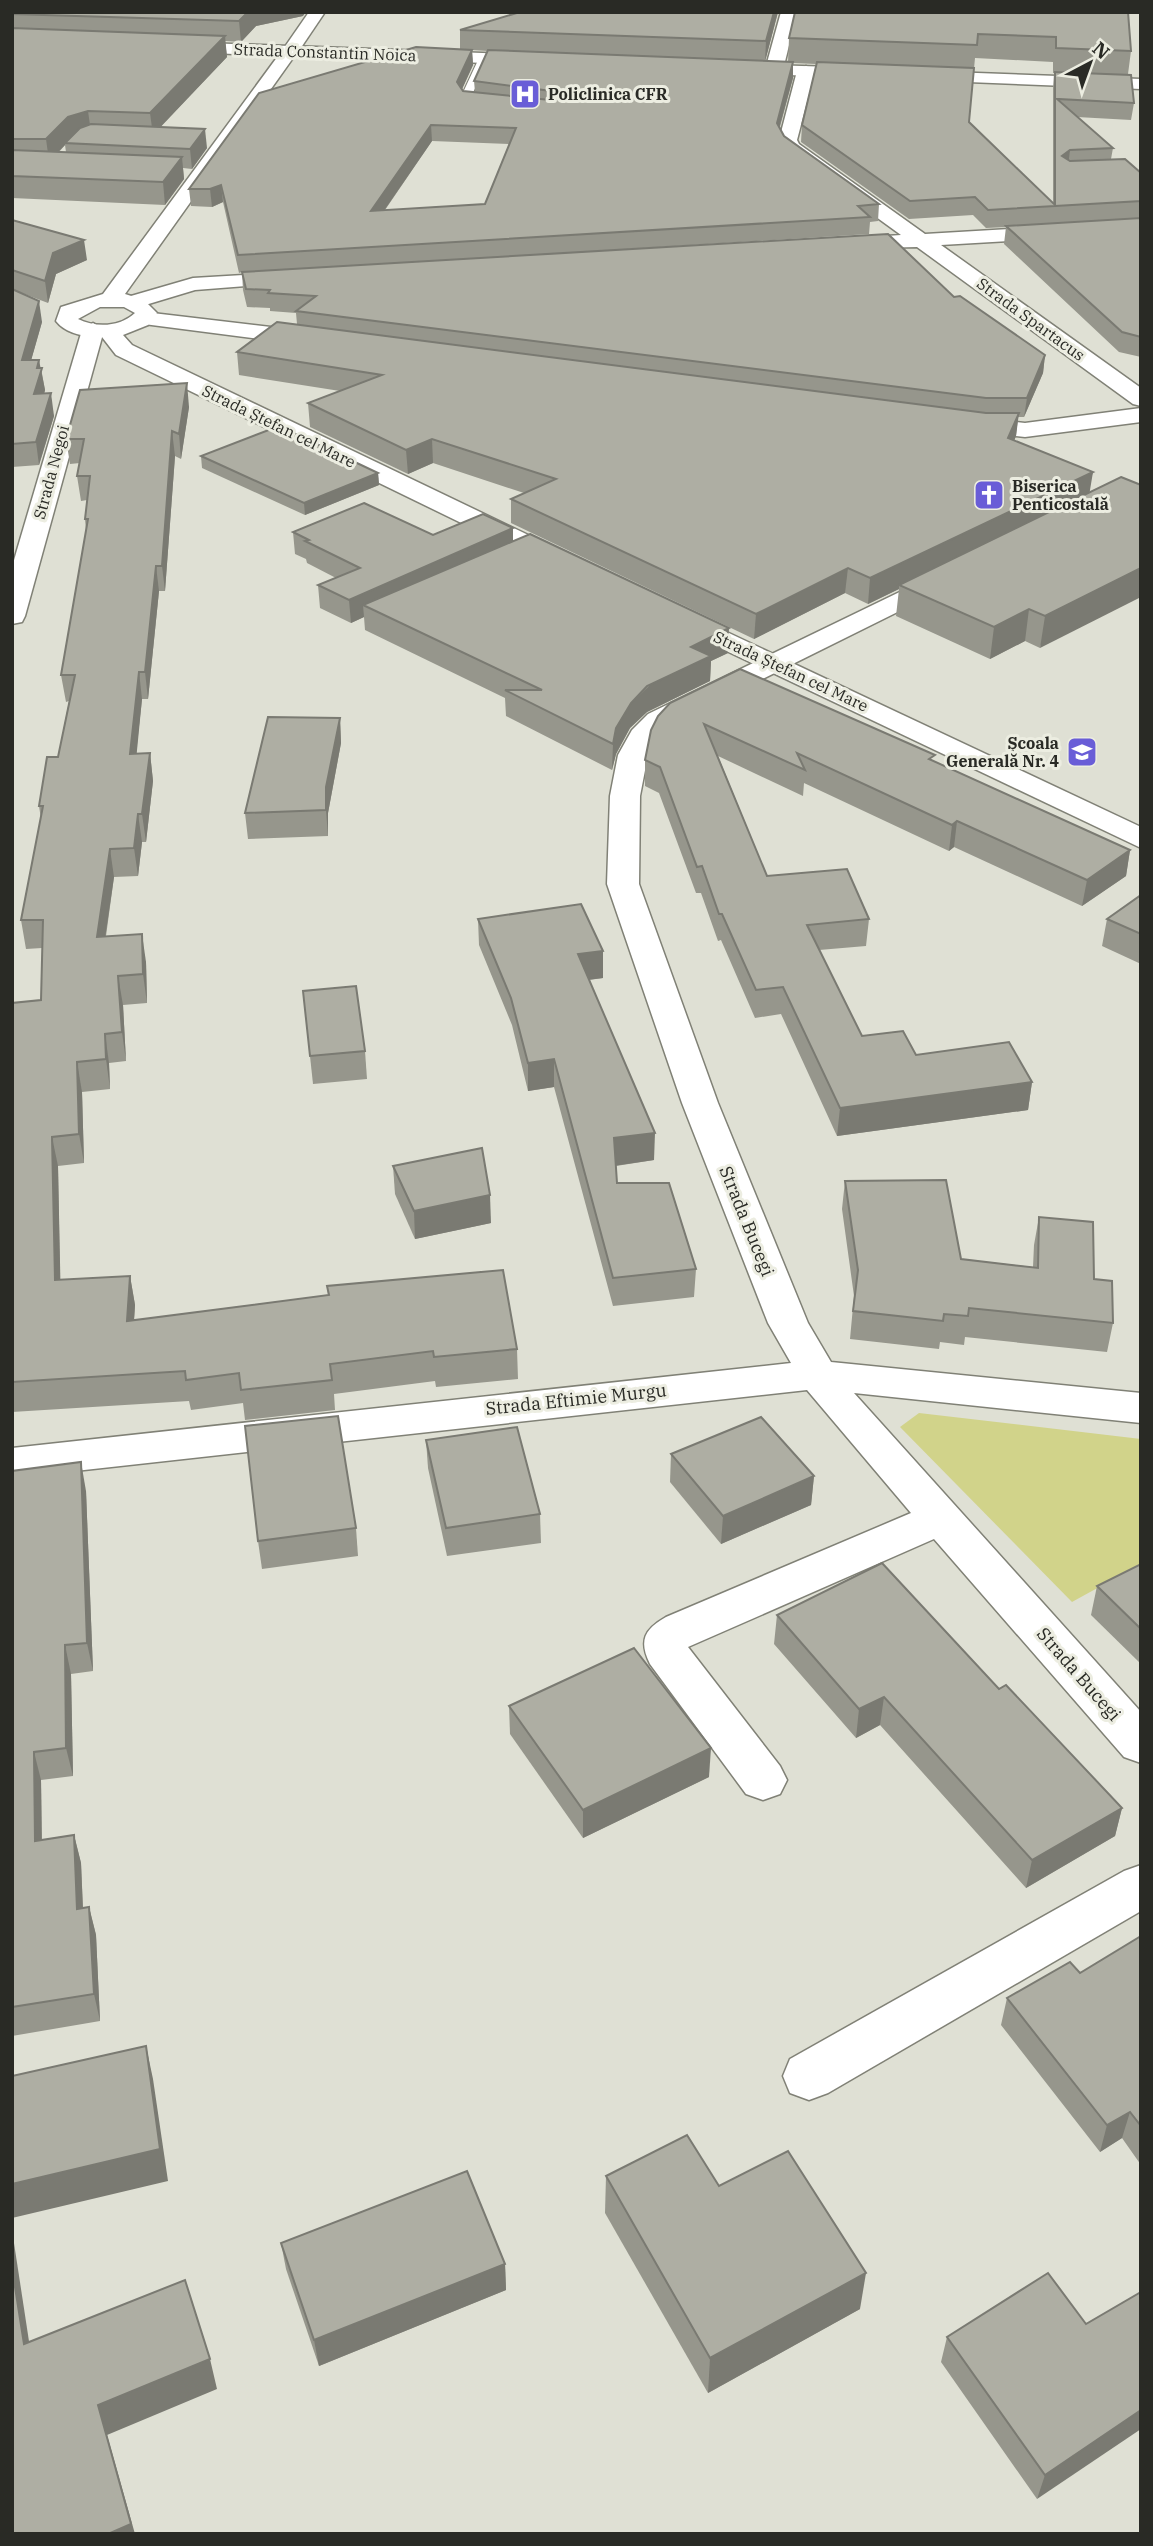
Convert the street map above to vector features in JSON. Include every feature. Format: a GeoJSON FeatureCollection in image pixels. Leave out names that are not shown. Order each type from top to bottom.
{"type":"FeatureCollection","features":[{"type":"Feature","properties":{"kind":"street"},"geometry":{"type":"LineString","coordinates":[[110,300],[218,143],[317,12]]}},
{"type":"Feature","properties":{"kind":"street"},"geometry":{"type":"LineString","coordinates":[[774,70],[789,12]]}},
{"type":"Feature","properties":{"kind":"street","name":"Strada Constantin Noica"},"geometry":{"type":"LineString","coordinates":[[149,46],[553,61]]}},
{"type":"Feature","properties":{"kind":"street"},"geometry":{"type":"LineString","coordinates":[[719,68],[1141,84]]}},
{"type":"Feature","properties":{"kind":"street","name":"Strada Spartacus"},"geometry":{"type":"LineString","coordinates":[[806,71],[788,141],[792,147],[1141,399]]}},
{"type":"Feature","properties":{"kind":"street"},"geometry":{"type":"LineString","coordinates":[[818,246],[1141,227]]}},
{"type":"Feature","properties":{"kind":"street"},"geometry":{"type":"LineString","coordinates":[[134,267],[193,284],[318,277]]}},
{"type":"Feature","properties":{"kind":"street"},"geometry":{"type":"LineString","coordinates":[[44,312],[100,330],[130,326],[138,310],[193,284]]}},
{"type":"Feature","properties":{"kind":"street"},"geometry":{"type":"LineString","coordinates":[[67,321],[69,312],[76,307],[110,300],[138,310],[329,341]]}},
{"type":"Feature","properties":{"kind":"street","name":"Strada Ștefan cel Mare"},"geometry":{"type":"LineString","coordinates":[[100,330],[124,350],[523,553],[585,572]]}},
{"type":"Feature","properties":{"kind":"street","name":"Strada Negoi"},"geometry":{"type":"LineString","coordinates":[[12,616],[76,382],[100,330]]}},
{"type":"Feature","properties":{"kind":"street"},"geometry":{"type":"LineString","coordinates":[[943,421],[1025,430],[1141,415]]}},
{"type":"Feature","properties":{"kind":"street","name":"Strada Bucegi"},"geometry":{"type":"LineString","coordinates":[[969,566],[658,720],[642,736],[633,755],[625,796],[624,884],[705,1116],[788,1323],[818,1375],[1141,1744]]}},
{"type":"Feature","properties":{"kind":"street","name":"Strada Ștefan cel Mare"},"geometry":{"type":"LineString","coordinates":[[660,608],[1141,839]]}},
{"type":"Feature","properties":{"kind":"street","name":"Strada Eftimie Murgu"},"geometry":{"type":"LineString","coordinates":[[12,1463],[727,1382],[818,1375],[1141,1408]]}},
{"type":"Feature","properties":{"kind":"street"},"geometry":{"type":"LineString","coordinates":[[763,1780],[666,1651],[665,1639],[682,1629],[941,1518]]}},
{"type":"Feature","properties":{"kind":"street"},"geometry":{"type":"LineString","coordinates":[[809,2076],[1141,1886]]}},
{"type":"Feature","properties":{"kind":"lane"},"geometry":{"type":"LineString","coordinates":[[484,58],[465,100],[496,106]]}},
{"type":"Feature","properties":{"kind":"green space"},"geometry":{"type":"Polygon","coordinates":[[[919,1413],[1141,1439],[1141,1564],[1072,1602],[900,1427],[919,1413]]]}},
{"type":"Feature","properties":{"kind":"building"},"geometry":{"type":"Polygon","coordinates":[[[12,12],[248,12],[239,21],[12,12]]]}},
{"type":"Feature","properties":{"kind":"building"},"geometry":{"type":"Polygon","coordinates":[[[520,12],[774,12],[766,41],[460,30],[520,12]]]}},
{"type":"Feature","properties":{"kind":"building"},"geometry":{"type":"Polygon","coordinates":[[[795,12],[1128,12],[1131,51],[1056,48],[1056,37],[978,34],[977,45],[789,38],[795,12]]]}},
{"type":"Feature","properties":{"kind":"building"},"geometry":{"type":"Polygon","coordinates":[[[12,28],[225,36],[150,113],[88,111],[68,117],[46,139],[12,139],[12,28]]]}},
{"type":"Feature","properties":{"kind":"building"},"geometry":{"type":"Polygon","coordinates":[[[416,47],[472,50],[457,82],[463,91],[550,100],[553,98],[551,91],[474,81],[488,50],[793,62],[777,123],[784,136],[879,204],[858,206],[870,217],[238,255],[221,185],[210,189],[189,189],[259,93],[416,47]],[[431,125],[371,211],[485,204],[516,128],[431,125]]]}},
{"type":"Feature","properties":{"kind":"building"},"geometry":{"type":"Polygon","coordinates":[[[817,62],[974,68],[969,122],[1055,205],[1055,72],[1131,75],[1134,103],[1057,99],[1113,148],[1070,150],[1062,156],[1070,161],[1125,159],[1141,173],[1141,201],[988,210],[975,197],[910,201],[802,125],[817,62]]]}},
{"type":"Feature","properties":{"kind":"building"},"geometry":{"type":"Polygon","coordinates":[[[91,124],[205,129],[190,149],[65,143],[80,128],[91,124]]]}},
{"type":"Feature","properties":{"kind":"building"},"geometry":{"type":"Polygon","coordinates":[[[12,150],[182,157],[163,182],[12,176],[12,150]]]}},
{"type":"Feature","properties":{"kind":"building"},"geometry":{"type":"Polygon","coordinates":[[[1141,218],[1141,337],[1122,332],[1006,226],[1141,218]]]}},
{"type":"Feature","properties":{"kind":"building"},"geometry":{"type":"Polygon","coordinates":[[[12,220],[84,240],[53,253],[45,281],[12,270],[12,220]]]}},
{"type":"Feature","properties":{"kind":"building"},"geometry":{"type":"Polygon","coordinates":[[[888,234],[954,297],[960,296],[1045,355],[1027,398],[986,398],[296,311],[316,296],[246,289],[242,272],[888,234]]]}},
{"type":"Feature","properties":{"kind":"building"},"geometry":{"type":"Polygon","coordinates":[[[12,289],[39,301],[22,360],[39,360],[37,368],[42,368],[34,394],[51,393],[36,442],[12,444],[12,289]]]}},
{"type":"Feature","properties":{"kind":"building"},"geometry":{"type":"Polygon","coordinates":[[[277,322],[986,413],[1019,413],[1008,438],[1093,472],[870,578],[848,568],[756,614],[511,499],[556,479],[432,439],[406,450],[308,403],[382,375],[237,352],[277,322]]]}},
{"type":"Feature","properties":{"kind":"building"},"geometry":{"type":"Polygon","coordinates":[[[187,383],[179,434],[172,431],[162,566],[156,566],[145,672],[139,672],[130,754],[150,753],[142,814],[138,814],[134,848],[110,849],[97,937],[142,934],[143,974],[118,976],[122,1032],[105,1034],[106,1059],[77,1062],[79,1134],[52,1137],[55,1280],[130,1276],[127,1321],[329,1295],[327,1286],[503,1270],[517,1349],[434,1357],[433,1351],[330,1364],[332,1380],[241,1390],[239,1373],[186,1380],[185,1371],[12,1382],[12,1003],[41,1000],[43,920],[21,920],[43,806],[39,806],[47,757],[58,757],[75,675],[61,675],[88,519],[85,519],[90,476],[77,476],[84,439],[66,439],[80,390],[187,383]]]}},
{"type":"Feature","properties":{"kind":"building"},"geometry":{"type":"Polygon","coordinates":[[[279,426],[378,473],[304,503],[201,456],[279,426]]]}},
{"type":"Feature","properties":{"kind":"building"},"geometry":{"type":"Polygon","coordinates":[[[1121,477],[1141,485],[1141,568],[1045,616],[1029,609],[994,627],[899,585],[1121,477]]]}},
{"type":"Feature","properties":{"kind":"building"},"geometry":{"type":"Polygon","coordinates":[[[364,503],[433,535],[483,514],[513,528],[349,600],[318,585],[360,568],[305,541],[309,540],[293,532],[364,503]]]}},
{"type":"Feature","properties":{"kind":"building"},"geometry":{"type":"Polygon","coordinates":[[[530,534],[729,628],[691,647],[711,656],[647,686],[631,703],[616,728],[613,744],[505,690],[542,690],[363,605],[530,534]]]}},
{"type":"Feature","properties":{"kind":"building"},"geometry":{"type":"Polygon","coordinates":[[[740,669],[935,755],[929,759],[1130,850],[1087,880],[957,821],[952,825],[797,753],[805,770],[704,724],[767,876],[847,869],[869,919],[807,925],[862,1036],[903,1031],[916,1055],[1009,1042],[1032,1082],[840,1108],[783,987],[756,990],[722,914],[719,914],[702,866],[697,867],[660,767],[645,760],[651,730],[658,716],[670,703],[740,669]]]}},
{"type":"Feature","properties":{"kind":"building"},"geometry":{"type":"Polygon","coordinates":[[[268,717],[340,718],[326,787],[326,810],[245,813],[268,717]]]}},
{"type":"Feature","properties":{"kind":"building"},"geometry":{"type":"Polygon","coordinates":[[[1141,895],[1141,934],[1107,919],[1141,895]]]}},
{"type":"Feature","properties":{"kind":"building"},"geometry":{"type":"Polygon","coordinates":[[[581,904],[603,951],[578,954],[655,1133],[614,1138],[617,1183],[669,1183],[696,1269],[613,1278],[554,1059],[528,1063],[511,998],[478,919],[581,904]]]}},
{"type":"Feature","properties":{"kind":"building"},"geometry":{"type":"Polygon","coordinates":[[[356,986],[365,1051],[310,1056],[303,991],[356,986]]]}},
{"type":"Feature","properties":{"kind":"building"},"geometry":{"type":"Polygon","coordinates":[[[482,1148],[490,1195],[414,1211],[393,1166],[482,1148]]]}},
{"type":"Feature","properties":{"kind":"building"},"geometry":{"type":"Polygon","coordinates":[[[946,1180],[961,1259],[1038,1268],[1039,1217],[1093,1222],[1094,1279],[1112,1281],[1113,1323],[969,1308],[968,1316],[944,1314],[943,1321],[853,1311],[858,1270],[845,1181],[946,1180]]]}},
{"type":"Feature","properties":{"kind":"building"},"geometry":{"type":"Polygon","coordinates":[[[338,1416],[356,1528],[258,1541],[245,1426],[338,1416]]]}},
{"type":"Feature","properties":{"kind":"building"},"geometry":{"type":"Polygon","coordinates":[[[761,1417],[814,1476],[723,1516],[671,1454],[761,1417]]]}},
{"type":"Feature","properties":{"kind":"building"},"geometry":{"type":"Polygon","coordinates":[[[517,1427],[540,1514],[446,1528],[426,1440],[517,1427]]]}},
{"type":"Feature","properties":{"kind":"building"},"geometry":{"type":"Polygon","coordinates":[[[81,1462],[87,1643],[65,1645],[66,1748],[34,1752],[35,1841],[74,1835],[77,1909],[89,1907],[94,1994],[12,2007],[12,1471],[81,1462]]]}},
{"type":"Feature","properties":{"kind":"building"},"geometry":{"type":"Polygon","coordinates":[[[882,1563],[999,1689],[1006,1685],[1122,1808],[1032,1860],[884,1697],[859,1709],[777,1615],[882,1563]]]}},
{"type":"Feature","properties":{"kind":"building"},"geometry":{"type":"Polygon","coordinates":[[[1141,1564],[1141,1629],[1097,1586],[1141,1564]]]}},
{"type":"Feature","properties":{"kind":"building"},"geometry":{"type":"Polygon","coordinates":[[[634,1648],[711,1748],[583,1810],[509,1706],[634,1648]]]}},
{"type":"Feature","properties":{"kind":"building"},"geometry":{"type":"Polygon","coordinates":[[[1141,1936],[1141,2126],[1130,2112],[1107,2125],[1007,1998],[1070,1962],[1080,1973],[1141,1936]]]}},
{"type":"Feature","properties":{"kind":"building"},"geometry":{"type":"Polygon","coordinates":[[[146,2046],[160,2149],[12,2184],[12,2076],[146,2046]]]}},
{"type":"Feature","properties":{"kind":"building"},"geometry":{"type":"Polygon","coordinates":[[[687,2135],[719,2186],[788,2151],[866,2273],[710,2358],[606,2176],[687,2135]]]}},
{"type":"Feature","properties":{"kind":"building"},"geometry":{"type":"Polygon","coordinates":[[[467,2171],[505,2264],[314,2340],[281,2243],[467,2171]]]}},
{"type":"Feature","properties":{"kind":"building"},"geometry":{"type":"Polygon","coordinates":[[[12,2268],[24,2344],[185,2280],[210,2359],[98,2405],[131,2524],[108,2534],[12,2534],[12,2268]]]}},
{"type":"Feature","properties":{"kind":"building"},"geometry":{"type":"Polygon","coordinates":[[[1048,2273],[1086,2324],[1141,2292],[1141,2410],[1045,2475],[947,2337],[1048,2273]]]}},
{"type":"Feature","properties":{"kind":"place","name":"Policlinica CFR"},"geometry":{"type":"Point","coordinates":[525,94]}},
{"type":"Feature","properties":{"kind":"place","name":"Biserica Penticostală"},"geometry":{"type":"Point","coordinates":[989,495]}},
{"type":"Feature","properties":{"kind":"place","name":"Școala Generală Nr. 4"},"geometry":{"type":"Point","coordinates":[1082,752]}}]}
